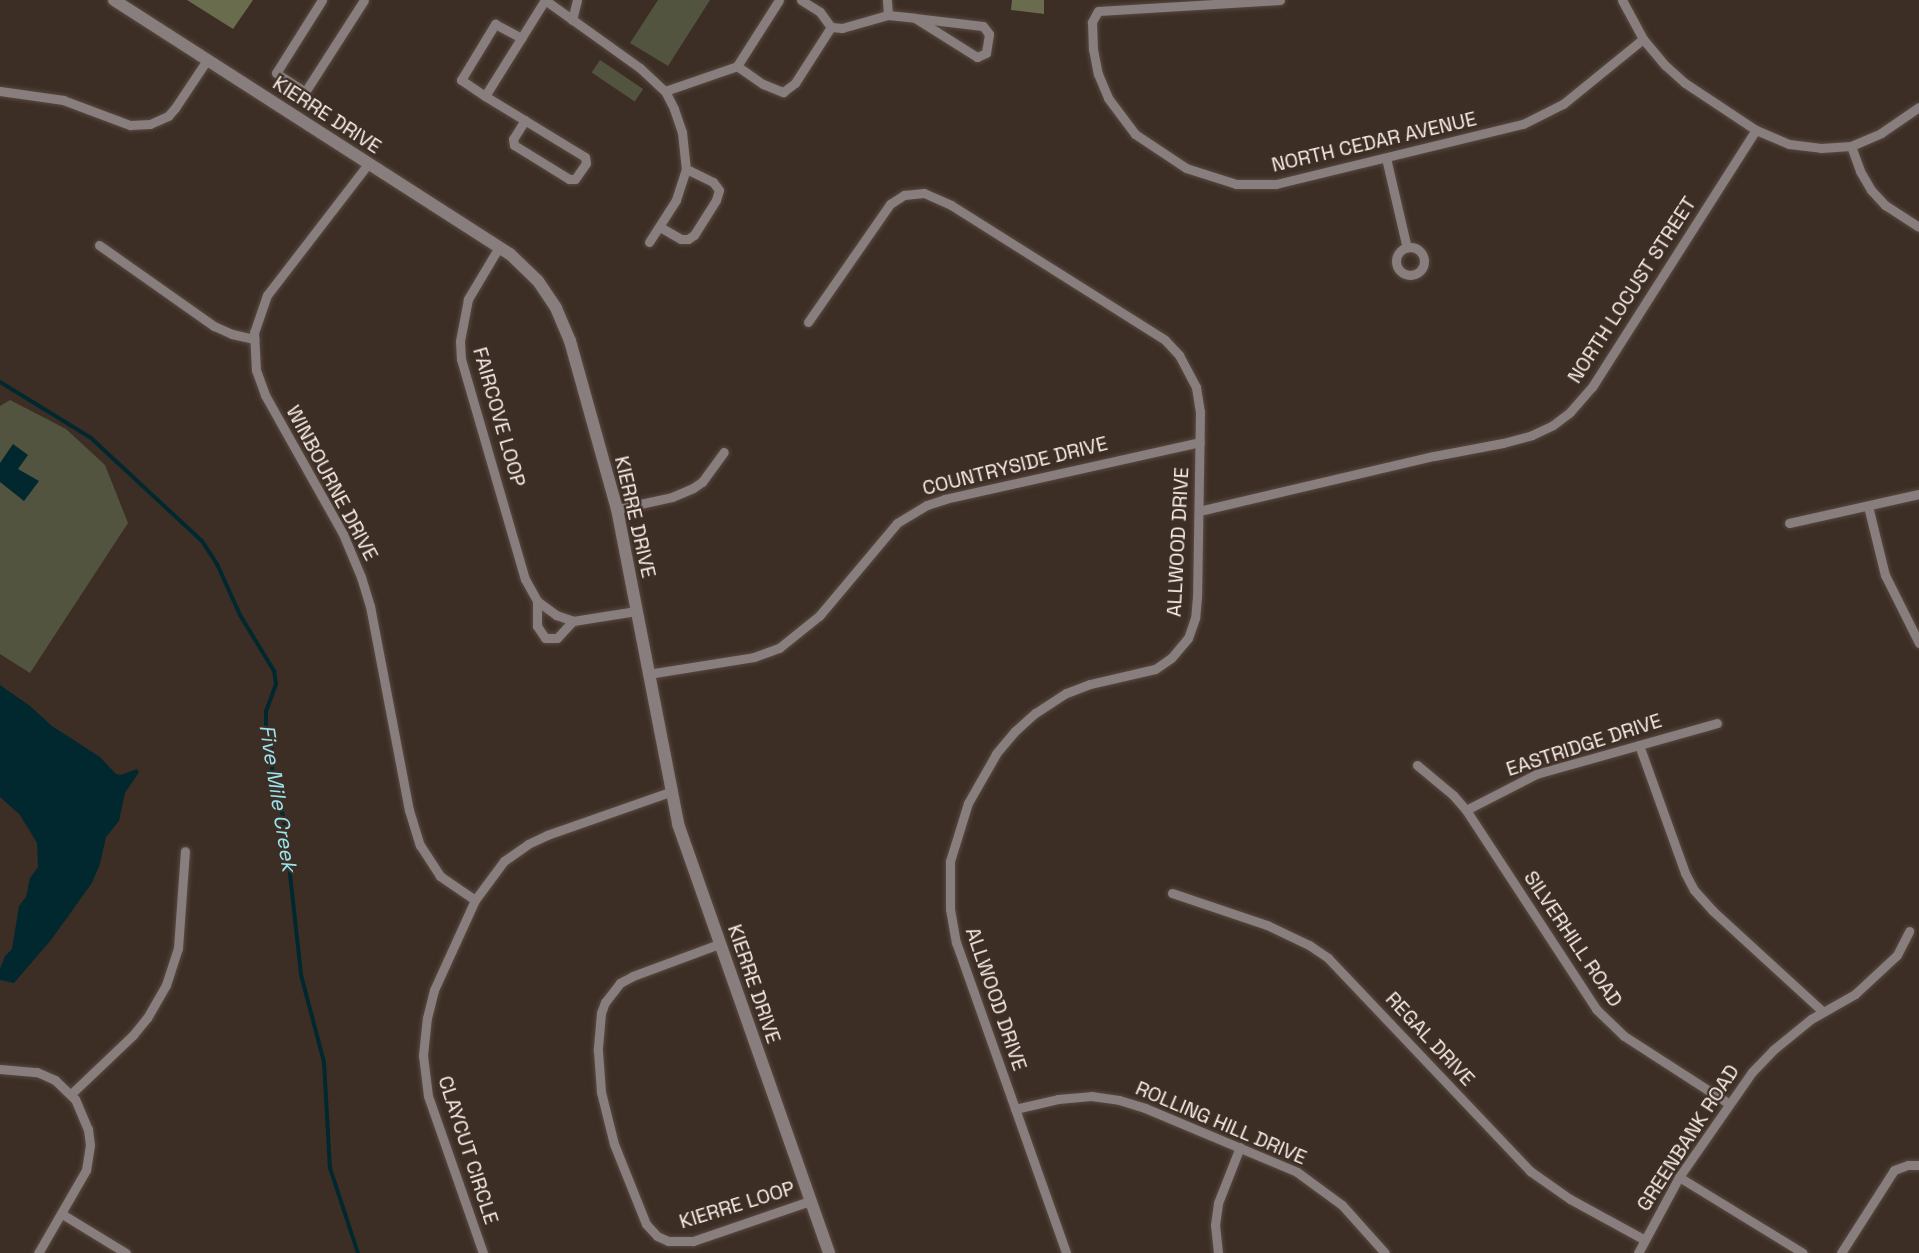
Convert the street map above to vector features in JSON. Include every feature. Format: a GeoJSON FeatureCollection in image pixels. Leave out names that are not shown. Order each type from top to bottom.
{"type":"FeatureCollection","features":[{"type":"Feature","properties":{"kind":"street","name":"KIERRE DRIVE"},"geometry":{"type":"LineString","coordinates":[[114,0],[510,254],[538,281],[565,328],[617,509],[678,824],[829,1253]]}},
{"type":"Feature","properties":{"kind":"street"},"geometry":{"type":"LineString","coordinates":[[322,0],[276,73],[305,92],[364,0]]}},
{"type":"Feature","properties":{"kind":"street"},"geometry":{"type":"LineString","coordinates":[[485,96],[545,0],[640,68],[664,91],[679,123],[686,169],[676,200],[648,242]]}},
{"type":"Feature","properties":{"kind":"street"},"geometry":{"type":"LineString","coordinates":[[572,20],[577,0]]}},
{"type":"Feature","properties":{"kind":"street"},"geometry":{"type":"LineString","coordinates":[[664,91],[737,66],[779,0]]}},
{"type":"Feature","properties":{"kind":"street"},"geometry":{"type":"LineString","coordinates":[[801,0],[820,12],[831,27]]}},
{"type":"Feature","properties":{"kind":"street"},"geometry":{"type":"LineString","coordinates":[[887,0],[888,15]]}},
{"type":"Feature","properties":{"kind":"street","name":"NORTH CEDAR AVENUE"},"geometry":{"type":"LineString","coordinates":[[1280,0],[1104,9],[1094,15],[1092,36],[1095,61],[1103,87],[1126,123],[1155,148],[1204,176],[1236,184],[1276,184],[1499,131],[1544,115],[1585,87],[1642,39]]}},
{"type":"Feature","properties":{"kind":"street"},"geometry":{"type":"LineString","coordinates":[[1622,0],[1642,39],[1685,83],[1756,130],[1789,144],[1804,147],[1851,146],[1881,133],[1919,107]]}},
{"type":"Feature","properties":{"kind":"street"},"geometry":{"type":"LineString","coordinates":[[831,27],[853,26],[888,15],[915,18],[983,26],[989,34],[986,53],[977,57],[915,18]]}},
{"type":"Feature","properties":{"kind":"street"},"geometry":{"type":"LineString","coordinates":[[521,38],[495,24],[461,80],[585,157],[586,163],[575,180],[569,179],[514,145],[513,139],[525,120]]}},
{"type":"Feature","properties":{"kind":"street"},"geometry":{"type":"LineString","coordinates":[[737,66],[763,84],[783,92],[795,83],[831,27]]}},
{"type":"Feature","properties":{"kind":"street"},"geometry":{"type":"LineString","coordinates":[[0,91],[63,100],[130,125],[150,124],[168,116],[207,60]]}},
{"type":"Feature","properties":{"kind":"street","name":"NORTH LOCUST STREET"},"geometry":{"type":"LineString","coordinates":[[1199,511],[1434,456],[1503,443],[1533,435],[1553,425],[1570,412],[1592,387],[1756,130]]}},
{"type":"Feature","properties":{"kind":"street"},"geometry":{"type":"LineString","coordinates":[[1851,146],[1860,171],[1871,190],[1885,204],[1919,227]]}},
{"type":"Feature","properties":{"kind":"street"},"geometry":{"type":"LineString","coordinates":[[1386,158],[1407,248]]}},
{"type":"Feature","properties":{"kind":"street","name":"WINBOURNE DRIVE"},"geometry":{"type":"LineString","coordinates":[[368,164],[267,295],[258,316],[254,339],[256,370],[262,388],[343,534],[361,577],[372,618],[409,810],[420,845],[440,876],[475,900]]}},
{"type":"Feature","properties":{"kind":"street"},"geometry":{"type":"LineString","coordinates":[[660,227],[681,239],[688,239],[694,236],[716,200],[719,190],[713,182],[686,169]]}},
{"type":"Feature","properties":{"kind":"street","name":"ALLWOOD DRIVE"},"geometry":{"type":"LineString","coordinates":[[808,322],[890,204],[904,195],[924,193],[951,205],[1173,348],[1190,372],[1196,387],[1200,411],[1200,442],[1195,618],[1180,648],[1171,658],[1146,673],[1090,684],[1059,697],[1035,713],[1015,731],[996,754],[978,784],[960,823],[950,861],[948,886],[952,924],[1066,1253]]}},
{"type":"Feature","properties":{"kind":"street"},"geometry":{"type":"LineString","coordinates":[[99,245],[214,326],[232,334],[254,339]]}},
{"type":"Feature","properties":{"kind":"street","name":"FAIRCOVE LOOP"},"geometry":{"type":"LineString","coordinates":[[499,247],[468,299],[460,330],[461,359],[525,579],[537,601],[537,626],[545,638],[556,638],[573,621],[636,611]]}},
{"type":"Feature","properties":{"kind":"street","name":"COUNTRYSIDE DRIVE"},"geometry":{"type":"LineString","coordinates":[[648,674],[754,657],[779,648],[819,616],[897,523],[927,505],[1200,442]]}},
{"type":"Feature","properties":{"kind":"street"},"geometry":{"type":"LineString","coordinates":[[617,509],[672,497],[693,488],[702,482],[724,452]]}},
{"type":"Feature","properties":{"kind":"street"},"geometry":{"type":"LineString","coordinates":[[1789,523],[1919,494]]}},
{"type":"Feature","properties":{"kind":"street"},"geometry":{"type":"LineString","coordinates":[[1868,506],[1885,575],[1919,643]]}},
{"type":"Feature","properties":{"kind":"street"},"geometry":{"type":"LineString","coordinates":[[537,601],[556,615],[573,621]]}},
{"type":"Feature","properties":{"kind":"street","name":"EASTRIDGE DRIVE"},"geometry":{"type":"LineString","coordinates":[[1466,810],[1536,774],[1717,723]]}},
{"type":"Feature","properties":{"kind":"street"},"geometry":{"type":"LineString","coordinates":[[1640,746],[1685,873],[1694,890],[1713,911],[1822,1011]]}},
{"type":"Feature","properties":{"kind":"street","name":"SILVERHILL ROAD"},"geometry":{"type":"LineString","coordinates":[[1417,765],[1453,795],[1466,810],[1596,1009],[1624,1036],[1728,1103]]}},
{"type":"Feature","properties":{"kind":"street","name":"CLAYCUT CIRCLE"},"geometry":{"type":"LineString","coordinates":[[483,1253],[432,1110],[423,1055],[426,1025],[434,990],[475,900],[504,861],[528,844],[670,792]]}},
{"type":"Feature","properties":{"kind":"street"},"geometry":{"type":"LineString","coordinates":[[70,1094],[133,1035],[147,1018],[166,985],[178,948],[185,851]]}},
{"type":"Feature","properties":{"kind":"street","name":"REGAL DRIVE"},"geometry":{"type":"LineString","coordinates":[[1172,894],[1267,925],[1309,945],[1328,958],[1530,1171],[1570,1199],[1645,1240]]}},
{"type":"Feature","properties":{"kind":"street","name":"GREENBANK ROAD"},"geometry":{"type":"LineString","coordinates":[[1638,1253],[1679,1177],[1728,1103],[1773,1050],[1822,1011],[1855,994],[1897,955],[1909,931]]}},
{"type":"Feature","properties":{"kind":"street","name":"KIERRE LOOP"},"geometry":{"type":"LineString","coordinates":[[719,944],[626,979],[612,992],[606,1002],[601,1013],[598,1051],[602,1092],[614,1144],[646,1224],[657,1236],[668,1241],[693,1241],[810,1201]]}},
{"type":"Feature","properties":{"kind":"street"},"geometry":{"type":"LineString","coordinates":[[0,1069],[37,1072],[54,1080],[70,1094],[84,1114],[88,1129],[90,1151],[82,1180],[38,1253]]}},
{"type":"Feature","properties":{"kind":"street","name":"ROLLING HILL DRIVE"},"geometry":{"type":"LineString","coordinates":[[1015,1109],[1082,1096],[1119,1100],[1240,1147],[1283,1165],[1319,1186],[1342,1205],[1385,1253]]}},
{"type":"Feature","properties":{"kind":"street"},"geometry":{"type":"LineString","coordinates":[[1218,1253],[1215,1225],[1218,1203],[1240,1147]]}},
{"type":"Feature","properties":{"kind":"street"},"geometry":{"type":"LineString","coordinates":[[1841,1253],[1894,1170],[1908,1165],[1919,1165]]}},
{"type":"Feature","properties":{"kind":"street"},"geometry":{"type":"LineString","coordinates":[[1679,1177],[1803,1253]]}},
{"type":"Feature","properties":{"kind":"street"},"geometry":{"type":"LineString","coordinates":[[62,1214],[126,1253]]}},
{"type":"Feature","properties":{"kind":"green space"},"geometry":{"type":"Polygon","coordinates":[[[187,0],[253,0],[233,29],[187,0]]]}},
{"type":"Feature","properties":{"kind":"green space"},"geometry":{"type":"Polygon","coordinates":[[[658,0],[710,0],[668,66],[630,43],[658,0]]]}},
{"type":"Feature","properties":{"kind":"green space"},"geometry":{"type":"Polygon","coordinates":[[[1012,0],[1044,0],[1044,14],[1011,10],[1012,0]]]}},
{"type":"Feature","properties":{"kind":"green space"},"geometry":{"type":"Polygon","coordinates":[[[600,60],[643,89],[635,102],[592,72],[600,60]]]}},
{"type":"Feature","properties":{"kind":"green space"},"geometry":{"type":"Polygon","coordinates":[[[10,400],[66,429],[105,465],[128,523],[30,673],[0,654],[0,406],[10,400]]]}},
{"type":"Feature","properties":{"kind":"water"},"geometry":{"type":"Polygon","coordinates":[[[13,444],[28,455],[18,469],[39,481],[24,501],[0,482],[0,463],[13,444]]]}},
{"type":"Feature","properties":{"kind":"water"},"geometry":{"type":"Polygon","coordinates":[[[0,685],[30,706],[52,726],[100,757],[116,774],[121,775],[137,769],[139,772],[125,793],[119,821],[106,837],[100,864],[92,883],[51,940],[14,983],[0,980],[0,969],[5,956],[12,949],[19,906],[26,897],[30,878],[38,867],[37,843],[20,815],[0,797],[0,685]]]}},
{"type":"Feature","properties":{"kind":"waterway","name":"Five Mile Creek"},"geometry":{"type":"LineString","coordinates":[[0,382],[91,438],[202,541],[217,564],[240,615],[274,671],[276,684],[266,711],[266,726],[273,753],[272,774],[284,820],[301,975],[324,1062],[330,1168],[358,1253]]}}]}
